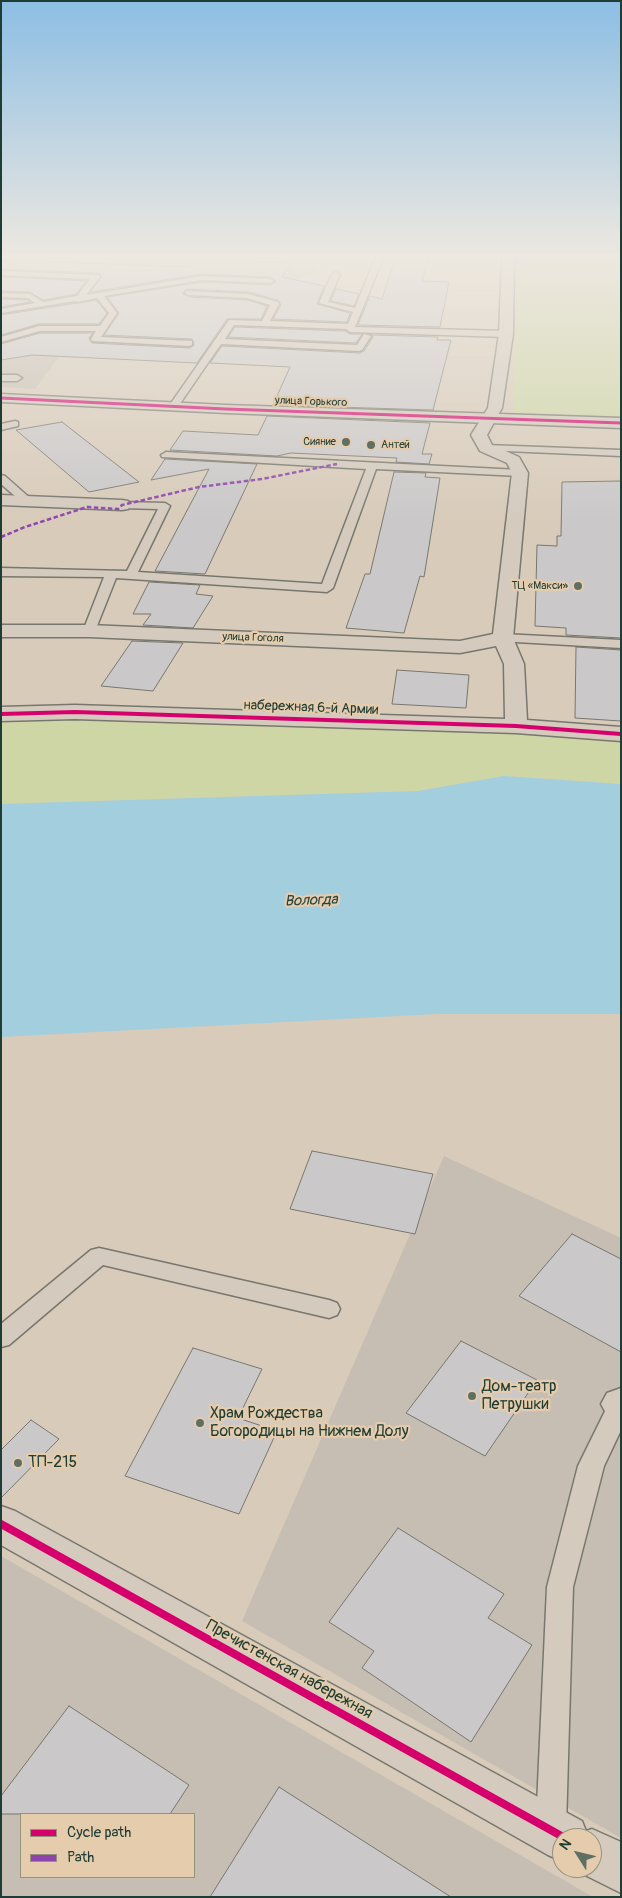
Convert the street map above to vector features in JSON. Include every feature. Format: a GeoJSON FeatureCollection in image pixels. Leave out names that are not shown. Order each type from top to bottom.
{"type":"FeatureCollection","features":[{"type":"Feature","properties":{"kind":"street"},"geometry":{"type":"LineString","coordinates":[[505,345],[496,408],[479,435],[486,448],[519,465],[504,638],[514,664],[516,726]]}},
{"type":"Feature","properties":{"kind":"street","name":"улица Горького"},"geometry":{"type":"LineString","coordinates":[[1,398],[621,423]]}},
{"type":"Feature","properties":{"kind":"street"},"geometry":{"type":"LineString","coordinates":[[1,500],[122,505]]}},
{"type":"Feature","properties":{"kind":"street","name":"улица Гоголя"},"geometry":{"type":"LineString","coordinates":[[1,631],[89,631],[460,647],[504,638]]}},
{"type":"Feature","properties":{"kind":"street","name":"набережная 6-й Армии"},"geometry":{"type":"LineString","coordinates":[[1,714],[75,712],[516,726],[621,734]]}},
{"type":"Feature","properties":{"kind":"street","name":"Пречистенская набережная"},"geometry":{"type":"LineString","coordinates":[[1,1524],[552,1831]]}},
{"type":"Feature","properties":{"kind":"street"},"geometry":{"type":"LineString","coordinates":[[602,1859],[621,1869]]}},
{"type":"Feature","properties":{"kind":"lane"},"geometry":{"type":"LineString","coordinates":[[174,406],[217,345]]}},
{"type":"Feature","properties":{"kind":"lane"},"geometry":{"type":"LineString","coordinates":[[279,345],[359,348],[361,345]]}},
{"type":"Feature","properties":{"kind":"lane"},"geometry":{"type":"LineString","coordinates":[[1,378],[18,378]]}},
{"type":"Feature","properties":{"kind":"lane"},"geometry":{"type":"LineString","coordinates":[[1,427],[15,424]]}},
{"type":"Feature","properties":{"kind":"lane"},"geometry":{"type":"LineString","coordinates":[[486,448],[621,453]]}},
{"type":"Feature","properties":{"kind":"lane"},"geometry":{"type":"LineString","coordinates":[[166,455],[372,466],[519,465]]}},
{"type":"Feature","properties":{"kind":"lane"},"geometry":{"type":"LineString","coordinates":[[1,572],[111,574],[327,588],[372,466]]}},
{"type":"Feature","properties":{"kind":"lane"},"geometry":{"type":"LineString","coordinates":[[1,478],[26,501]]}},
{"type":"Feature","properties":{"kind":"lane"},"geometry":{"type":"LineString","coordinates":[[122,505],[165,506],[131,575]]}},
{"type":"Feature","properties":{"kind":"lane"},"geometry":{"type":"LineString","coordinates":[[89,631],[111,574]]}},
{"type":"Feature","properties":{"kind":"lane"},"geometry":{"type":"LineString","coordinates":[[504,638],[621,644]]}},
{"type":"Feature","properties":{"kind":"lane"},"geometry":{"type":"LineString","coordinates":[[1,1338],[99,1256],[329,1309]]}},
{"type":"Feature","properties":{"kind":"lane"},"geometry":{"type":"LineString","coordinates":[[558,1828],[560,1587],[591,1466],[621,1404]]}},
{"type":"Feature","properties":{"kind":"shaded area"},"geometry":{"type":"Polygon","coordinates":[[[1,345],[206,345],[194,363],[59,357],[35,389],[1,387],[1,345]]]}},
{"type":"Feature","properties":{"kind":"shaded area"},"geometry":{"type":"Polygon","coordinates":[[[444,1156],[621,1238],[621,1838],[242,1621],[444,1156]]]}},
{"type":"Feature","properties":{"kind":"shaded area"},"geometry":{"type":"Polygon","coordinates":[[[1,1556],[552,1873],[552,1878],[560,1878],[593,1897],[1,1897],[1,1556]]]}},
{"type":"Feature","properties":{"kind":"green space"},"geometry":{"type":"Polygon","coordinates":[[[514,345],[621,345],[621,417],[513,413],[514,345]]]}},
{"type":"Feature","properties":{"kind":"green space"},"geometry":{"type":"Polygon","coordinates":[[[76,720],[516,731],[621,739],[621,784],[504,776],[418,791],[1,804],[1,722],[76,720]]]}},
{"type":"Feature","properties":{"kind":"water","name":"Вологда"},"geometry":{"type":"Polygon","coordinates":[[[504,776],[621,784],[621,1014],[436,1014],[1,1037],[1,804],[418,791],[504,776]]]}},
{"type":"Feature","properties":{"kind":"building"},"geometry":{"type":"Polygon","coordinates":[[[1,345],[123,345],[190,348],[194,345],[210,345],[197,363],[32,355],[1,360],[1,345]]]}},
{"type":"Feature","properties":{"kind":"building"},"geometry":{"type":"Polygon","coordinates":[[[368,345],[450,345],[433,410],[273,405],[290,367],[210,363],[222,346],[360,353],[368,345]]]}},
{"type":"Feature","properties":{"kind":"building"},"geometry":{"type":"Polygon","coordinates":[[[267,416],[430,423],[422,454],[432,454],[429,464],[396,462],[397,458],[291,453],[277,456],[170,450],[183,431],[258,435],[267,416]]]}},
{"type":"Feature","properties":{"kind":"building"},"geometry":{"type":"Polygon","coordinates":[[[62,422],[139,482],[89,492],[16,430],[62,422]]]}},
{"type":"Feature","properties":{"kind":"building"},"geometry":{"type":"Polygon","coordinates":[[[165,459],[257,464],[205,574],[155,571],[209,469],[151,480],[165,459]]]}},
{"type":"Feature","properties":{"kind":"building"},"geometry":{"type":"Polygon","coordinates":[[[394,472],[426,473],[425,477],[440,478],[424,577],[420,576],[404,633],[346,628],[365,574],[370,574],[394,472]]]}},
{"type":"Feature","properties":{"kind":"building","name":"ТЦ «Макси»"},"geometry":{"type":"Polygon","coordinates":[[[621,481],[621,638],[566,635],[566,628],[535,626],[537,545],[557,546],[557,536],[561,536],[562,482],[621,481]]]}},
{"type":"Feature","properties":{"kind":"building"},"geometry":{"type":"Polygon","coordinates":[[[149,582],[200,585],[196,594],[213,596],[193,628],[143,625],[151,614],[133,614],[149,582]]]}},
{"type":"Feature","properties":{"kind":"building"},"geometry":{"type":"Polygon","coordinates":[[[132,641],[183,643],[153,691],[101,686],[132,641]]]}},
{"type":"Feature","properties":{"kind":"building"},"geometry":{"type":"Polygon","coordinates":[[[576,647],[621,650],[621,721],[575,718],[576,647]]]}},
{"type":"Feature","properties":{"kind":"building"},"geometry":{"type":"Polygon","coordinates":[[[397,670],[469,675],[466,708],[392,704],[397,670]]]}},
{"type":"Feature","properties":{"kind":"building"},"geometry":{"type":"Polygon","coordinates":[[[312,1151],[433,1174],[415,1234],[290,1209],[312,1151]]]}},
{"type":"Feature","properties":{"kind":"building"},"geometry":{"type":"Polygon","coordinates":[[[572,1234],[621,1259],[621,1352],[519,1296],[572,1234]]]}},
{"type":"Feature","properties":{"kind":"building","name":"Дом-театр Петрушки"},"geometry":{"type":"Polygon","coordinates":[[[461,1341],[537,1380],[485,1456],[406,1413],[461,1341]]]}},
{"type":"Feature","properties":{"kind":"building"},"geometry":{"type":"Polygon","coordinates":[[[193,1348],[262,1369],[238,1418],[277,1431],[239,1514],[125,1476],[193,1348]]]}},
{"type":"Feature","properties":{"kind":"building","name":"ТП-215"},"geometry":{"type":"Polygon","coordinates":[[[31,1420],[59,1439],[1,1498],[1,1450],[31,1420]]]}},
{"type":"Feature","properties":{"kind":"building"},"geometry":{"type":"Polygon","coordinates":[[[398,1528],[504,1594],[488,1618],[532,1645],[471,1742],[362,1668],[374,1651],[329,1622],[398,1528]]]}},
{"type":"Feature","properties":{"kind":"building"},"geometry":{"type":"Polygon","coordinates":[[[69,1706],[189,1785],[171,1813],[1,1814],[1,1796],[69,1706]]]}},
{"type":"Feature","properties":{"kind":"building"},"geometry":{"type":"Polygon","coordinates":[[[279,1787],[451,1897],[210,1897],[279,1787]]]}},
{"type":"Feature","properties":{"kind":"marked path"},"geometry":{"type":"LineString","coordinates":[[1,537],[25,527],[87,507],[118,509],[122,505],[199,487],[262,479],[337,464]]}},
{"type":"Feature","properties":{"kind":"cycle path"},"geometry":{"type":"LineString","coordinates":[[1,398],[226,409],[621,423]]}},
{"type":"Feature","properties":{"kind":"cycle path"},"geometry":{"type":"LineString","coordinates":[[1,714],[75,712],[516,726],[621,734]]}},
{"type":"Feature","properties":{"kind":"cycle path"},"geometry":{"type":"LineString","coordinates":[[1,1524],[552,1831]]}},
{"type":"Feature","properties":{"kind":"place","name":"Сияние"},"geometry":{"type":"Point","coordinates":[346,442]}},
{"type":"Feature","properties":{"kind":"place","name":"Антей"},"geometry":{"type":"Point","coordinates":[371,445]}},
{"type":"Feature","properties":{"kind":"place","name":"ТЦ «Макси»"},"geometry":{"type":"Point","coordinates":[578,586]}},
{"type":"Feature","properties":{"kind":"place","name":"Дом-театр Петрушки"},"geometry":{"type":"Point","coordinates":[472,1396]}},
{"type":"Feature","properties":{"kind":"place","name":"Храм Рождества Богородицы на Нижнем Долу"},"geometry":{"type":"Point","coordinates":[200,1423]}},
{"type":"Feature","properties":{"kind":"place","name":"ТП-215"},"geometry":{"type":"Point","coordinates":[18,1463]}}]}
